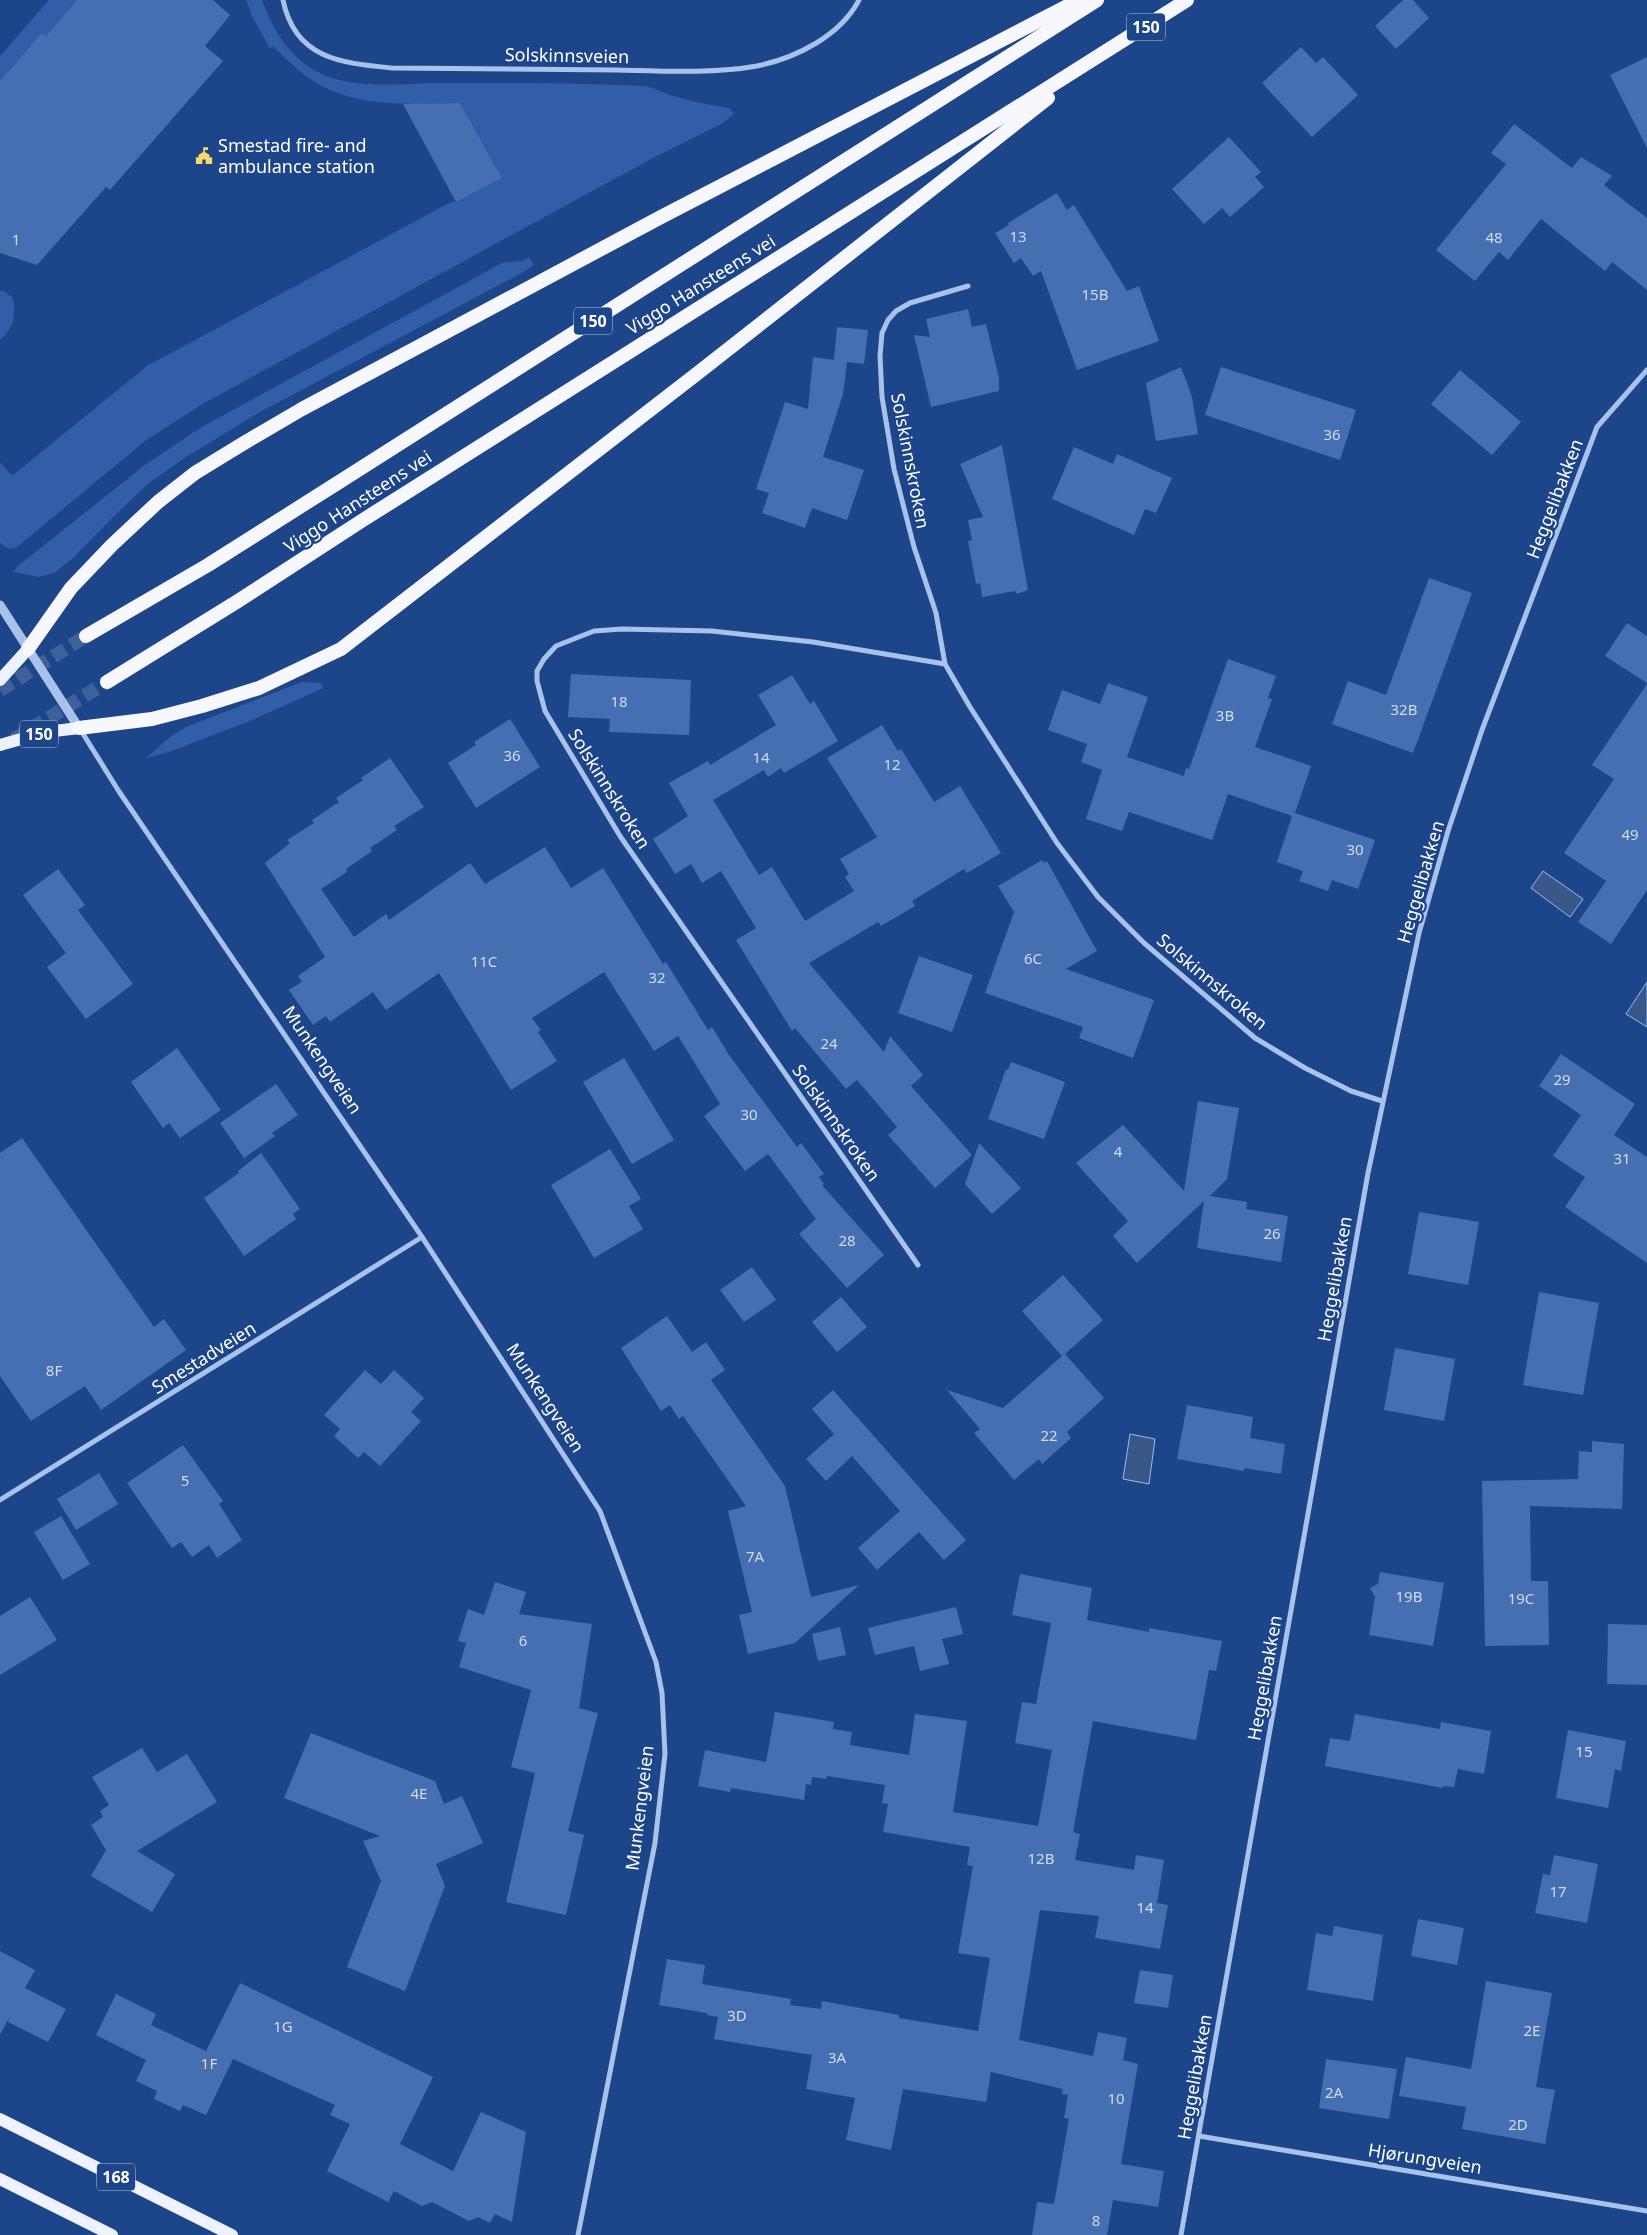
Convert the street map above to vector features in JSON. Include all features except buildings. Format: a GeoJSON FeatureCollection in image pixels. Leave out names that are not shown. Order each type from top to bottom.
{"type":"FeatureCollection","features":[{"type":"Feature","properties":{"kind":"highway"},"geometry":{"type":"LineString","coordinates":[[28,649],[70,588],[112,545],[166,496],[195,474],[244,443],[302,409],[661,217],[1079,0]]}},
{"type":"Feature","properties":{"kind":"highway","name":"Viggo Hansteens vei"},"geometry":{"type":"LineString","coordinates":[[86,636],[208,564],[336,484],[1096,0]]}},
{"type":"Feature","properties":{"kind":"highway","name":"Viggo Hansteens vei"},"geometry":{"type":"LineString","coordinates":[[107,682],[1187,0]]}},
{"type":"Feature","properties":{"kind":"highway"},"geometry":{"type":"LineString","coordinates":[[79,728],[152,718],[202,706],[259,688],[342,649],[773,315],[1105,53]]}},
{"type":"Feature","properties":{"kind":"main road"},"geometry":{"type":"LineString","coordinates":[[0,680],[28,649]]}},
{"type":"Feature","properties":{"kind":"main road","name":"150"},"geometry":{"type":"LineString","coordinates":[[0,745],[46,732],[79,728]]}},
{"type":"Feature","properties":{"kind":"main road","name":"168"},"geometry":{"type":"LineString","coordinates":[[0,2118],[232,2235]]}},
{"type":"Feature","properties":{"kind":"main road"},"geometry":{"type":"LineString","coordinates":[[0,2179],[112,2235]]}},
{"type":"Feature","properties":{"kind":"street","name":"Solskinnsveien"},"geometry":{"type":"LineString","coordinates":[[283,0],[292,26],[300,40],[316,52],[335,59],[358,64],[392,68],[665,71],[757,66],[782,58],[814,45],[837,28],[853,11],[859,0]]}},
{"type":"Feature","properties":{"kind":"street","name":"Solskinnskroken"},"geometry":{"type":"LineString","coordinates":[[968,286],[910,303],[896,311],[888,320],[882,332],[880,356],[882,397],[894,469],[914,547],[936,613],[945,664],[1056,843],[1098,897],[1144,943],[1255,1038],[1305,1068],[1351,1091],[1382,1102]]}},
{"type":"Feature","properties":{"kind":"street","name":"Heggelibakken"},"geometry":{"type":"LineString","coordinates":[[1181,2235],[1318,1454],[1382,1102],[1420,933],[1448,831],[1482,730],[1597,427],[1647,370]]}},
{"type":"Feature","properties":{"kind":"street","name":"Munkengveien"},"geometry":{"type":"LineString","coordinates":[[0,605],[124,798],[422,1237],[600,1511],[656,1662],[662,1693],[665,1754],[655,1843],[578,2235]]}},
{"type":"Feature","properties":{"kind":"street","name":"Solskinnskroken"},"geometry":{"type":"LineString","coordinates":[[918,1265],[620,836],[545,711],[537,681],[537,670],[556,646],[594,631],[622,629],[712,631],[813,642],[945,664]]}},
{"type":"Feature","properties":{"kind":"street","name":"Smestadveien"},"geometry":{"type":"LineString","coordinates":[[0,1500],[422,1237]]}},
{"type":"Feature","properties":{"kind":"street","name":"Hjørungveien"},"geometry":{"type":"LineString","coordinates":[[1199,2136],[1647,2211]]}},
{"type":"Feature","properties":{"kind":"shaded area"},"geometry":{"type":"Polygon","coordinates":[[[49,0],[77,0],[46,36],[0,81],[0,56],[49,0]]]}},
{"type":"Feature","properties":{"kind":"shaded area"},"geometry":{"type":"Polygon","coordinates":[[[246,0],[262,0],[272,23],[292,53],[311,68],[336,79],[366,84],[519,83],[645,86],[685,99],[729,108],[734,114],[721,124],[653,158],[204,403],[145,441],[16,548],[9,549],[0,543],[0,462],[12,476],[147,366],[451,202],[456,202],[502,178],[460,103],[401,104],[361,100],[324,87],[303,74],[273,46],[270,49],[252,16],[246,0]]]}},
{"type":"Feature","properties":{"kind":"shaded area"},"geometry":{"type":"Polygon","coordinates":[[[529,257],[534,265],[522,273],[260,412],[186,457],[149,483],[73,558],[54,573],[38,577],[13,572],[19,565],[145,465],[200,428],[502,263],[521,261],[529,257]]]}},
{"type":"Feature","properties":{"kind":"shaded area"},"geometry":{"type":"Polygon","coordinates":[[[0,291],[4,291],[13,298],[14,310],[11,326],[0,340],[0,291]]]}},
{"type":"Feature","properties":{"kind":"shaded area"},"geometry":{"type":"Polygon","coordinates":[[[302,682],[321,683],[323,688],[250,721],[169,752],[146,758],[170,737],[186,727],[302,682]]]}},
{"type":"Feature","properties":{"kind":"shaded area"},"geometry":{"type":"Polygon","coordinates":[[[1543,871],[1583,899],[1570,917],[1531,888],[1543,871]]]}},
{"type":"Feature","properties":{"kind":"shaded area"},"geometry":{"type":"Polygon","coordinates":[[[1647,982],[1647,1027],[1626,1014],[1647,982]]]}},
{"type":"Feature","properties":{"kind":"shaded area"},"geometry":{"type":"Polygon","coordinates":[[[1130,1434],[1155,1439],[1149,1484],[1123,1479],[1130,1434]]]}},
{"type":"Feature","properties":{"kind":"tunnel"},"geometry":{"type":"LineString","coordinates":[[0,690],[86,636]]}},
{"type":"Feature","properties":{"kind":"tunnel"},"geometry":{"type":"LineString","coordinates":[[13,740],[107,682]]}},
{"type":"Feature","properties":{"kind":"place","name":"Smestad fire- and ambulance station"},"geometry":{"type":"Point","coordinates":[204,156]}}]}
